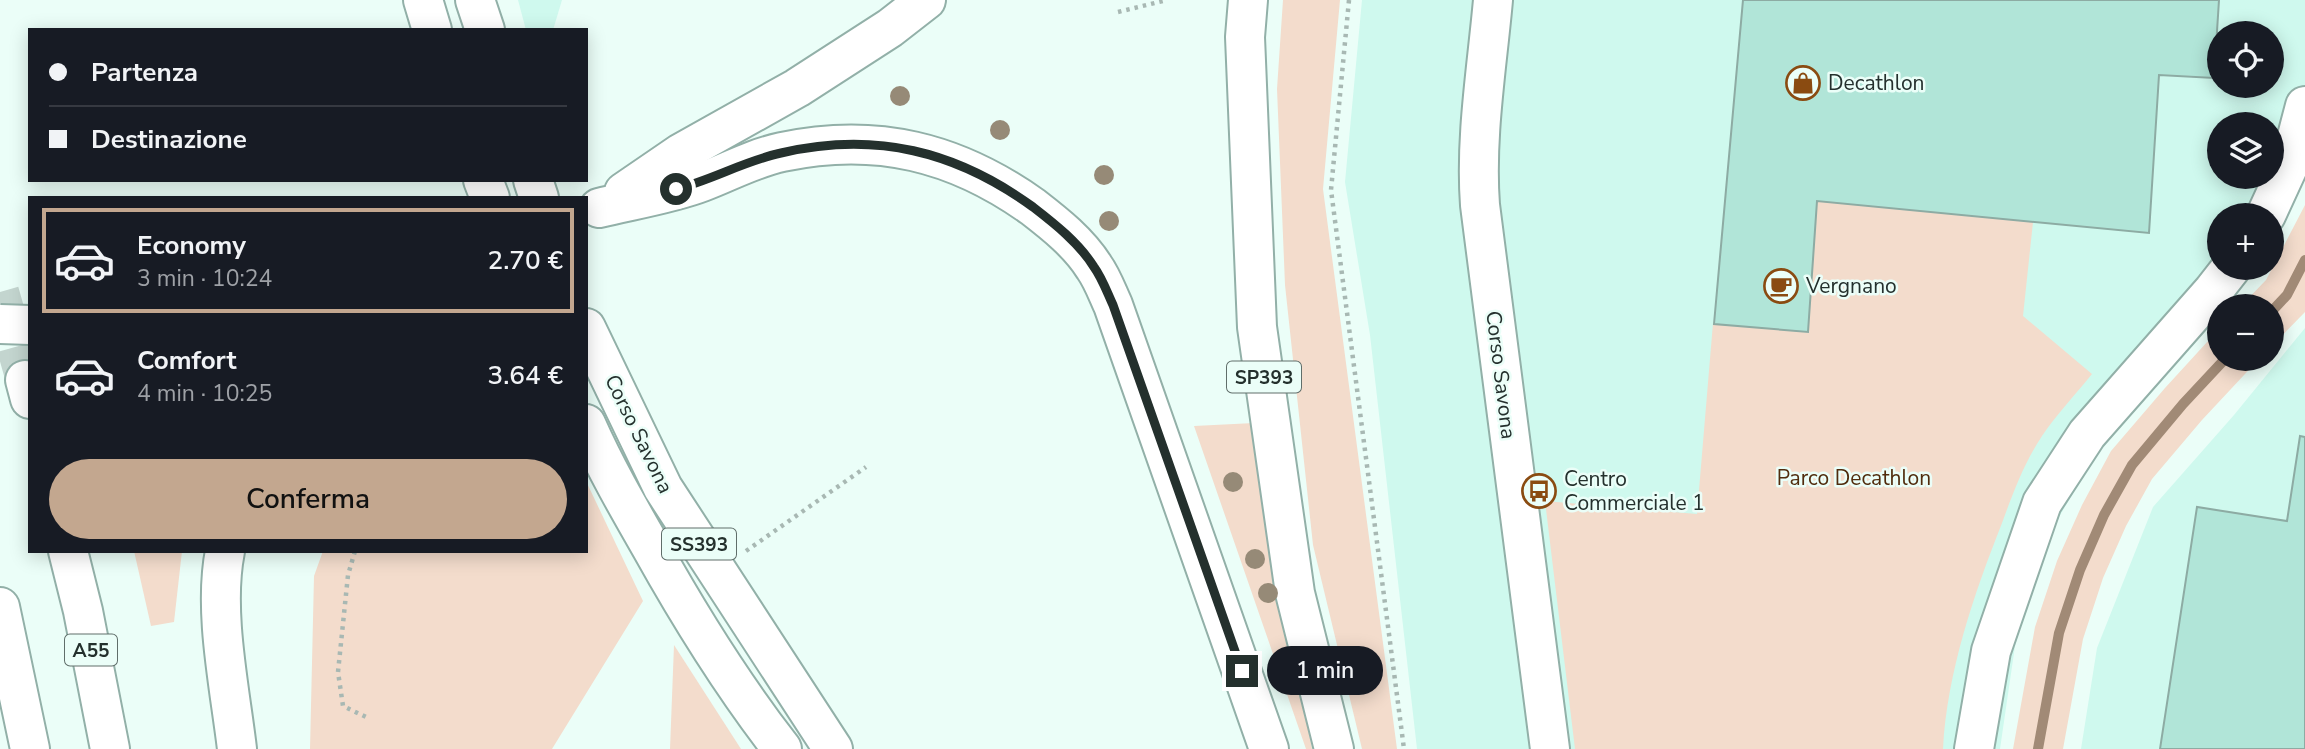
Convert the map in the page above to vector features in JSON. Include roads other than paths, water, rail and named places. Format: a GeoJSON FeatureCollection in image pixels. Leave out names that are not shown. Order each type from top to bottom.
{"type":"FeatureCollection","features":[{"type":"Feature","properties":{"kind":"main road"},"geometry":{"type":"LineString","coordinates":[[423,0],[431,28]]}},
{"type":"Feature","properties":{"kind":"main road"},"geometry":{"type":"LineString","coordinates":[[475,0],[484,28]]}},
{"type":"Feature","properties":{"kind":"main road"},"geometry":{"type":"LineString","coordinates":[[593,212],[681,153],[797,88],[890,28],[926,0]]}},
{"type":"Feature","properties":{"kind":"main road","name":"SP393"},"geometry":{"type":"LineString","coordinates":[[1248,0],[1245,37],[1257,327],[1295,593],[1334,749]]}},
{"type":"Feature","properties":{"kind":"main road","name":"Corso Savona"},"geometry":{"type":"LineString","coordinates":[[1493,0],[1478,180],[1550,749]]}},
{"type":"Feature","properties":{"kind":"main road"},"geometry":{"type":"LineString","coordinates":[[2272,203],[2290,163],[2305,106]]}},
{"type":"Feature","properties":{"kind":"main road"},"geometry":{"type":"LineString","coordinates":[[593,212],[701,183],[739,164],[782,152],[824,145],[862,144],[903,147],[942,158],[981,174],[1043,215],[1072,240],[1094,266],[1113,305],[1269,749]]}},
{"type":"Feature","properties":{"kind":"main road"},"geometry":{"type":"LineString","coordinates":[[1974,749],[1991,652],[2042,502],[2087,434],[2221,280]]}},
{"type":"Feature","properties":{"kind":"main road"},"geometry":{"type":"LineString","coordinates":[[0,324],[28,325]]}},
{"type":"Feature","properties":{"kind":"main road","name":"Corso Savona"},"geometry":{"type":"LineString","coordinates":[[588,332],[663,488],[833,749]]}},
{"type":"Feature","properties":{"kind":"main road","name":"Corso Savona"},"geometry":{"type":"LineString","coordinates":[[588,428],[604,464],[687,611],[774,740]]}},
{"type":"Feature","properties":{"kind":"main road","name":"A55"},"geometry":{"type":"LineString","coordinates":[[68,553],[83,611],[110,749]]}},
{"type":"Feature","properties":{"kind":"main road"},"geometry":{"type":"LineString","coordinates":[[225,553],[221,591],[222,625],[237,749]]}},
{"type":"Feature","properties":{"kind":"main road"},"geometry":{"type":"LineString","coordinates":[[0,607],[30,749]]}},
{"type":"Feature","properties":{"kind":"waterway"},"geometry":{"type":"LineString","coordinates":[[2284,298],[2305,260]]}},
{"type":"Feature","properties":{"kind":"waterway"},"geometry":{"type":"LineString","coordinates":[[2038,749],[2059,633],[2080,570],[2104,515],[2132,465],[2214,371]]}},
{"type":"Feature","properties":{"kind":"tunnel"},"geometry":{"type":"LineString","coordinates":[[0,292],[25,380]]}},
{"type":"Feature","properties":{"kind":"place","name":"Decathlon"},"geometry":{"type":"Point","coordinates":[1803,83]}},
{"type":"Feature","properties":{"kind":"place","name":"Vergnano"},"geometry":{"type":"Point","coordinates":[1781,286]}},
{"type":"Feature","properties":{"kind":"place","name":"Centro Commerciale 1"},"geometry":{"type":"Point","coordinates":[1539,491]}},
{"type":"Feature","properties":{"kind":"park label","name":"Parco Decathlon"},"geometry":{"type":"Point","coordinates":[1854,478]}}]}
